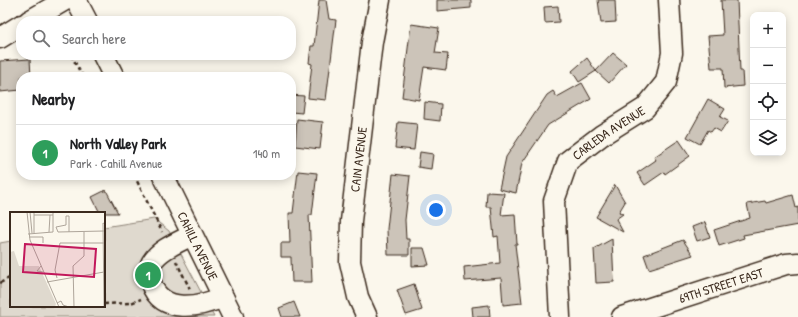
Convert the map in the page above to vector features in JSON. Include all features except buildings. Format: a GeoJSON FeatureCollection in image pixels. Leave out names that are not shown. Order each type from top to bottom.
{"type":"FeatureCollection","features":[{"type":"Feature","properties":{"kind":"street"},"geometry":{"type":"LineString","coordinates":[[38,16],[65,0]]}},
{"type":"Feature","properties":{"kind":"street"},"geometry":{"type":"LineString","coordinates":[[76,0],[84,16]]}},
{"type":"Feature","properties":{"kind":"street","name":"CAIN AVENUE"},"geometry":{"type":"LineString","coordinates":[[367,317],[358,297],[350,262],[351,228],[372,42],[380,0]]}},
{"type":"Feature","properties":{"kind":"street","name":"CARLEDA AVENUE"},"geometry":{"type":"LineString","coordinates":[[560,317],[554,201],[568,161],[602,135],[645,108],[666,82],[672,53],[669,0]]}},
{"type":"Feature","properties":{"kind":"street"},"geometry":{"type":"LineString","coordinates":[[0,38],[16,29]]}},
{"type":"Feature","properties":{"kind":"street"},"geometry":{"type":"LineString","coordinates":[[106,60],[112,72]]}},
{"type":"Feature","properties":{"kind":"street","name":"CAHILL AVENUE"},"geometry":{"type":"LineString","coordinates":[[165,180],[233,317]]}},
{"type":"Feature","properties":{"kind":"street"},"geometry":{"type":"LineString","coordinates":[[192,235],[158,254],[151,264],[149,275],[155,290],[161,298],[173,305],[184,307],[208,303],[223,297]]}},
{"type":"Feature","properties":{"kind":"street","name":"69TH STREET EAST"},"geometry":{"type":"LineString","coordinates":[[622,317],[786,264],[798,263]]}},
{"type":"Feature","properties":{"kind":"path"},"geometry":{"type":"LineString","coordinates":[[74,60],[80,72]]}},
{"type":"Feature","properties":{"kind":"path"},"geometry":{"type":"LineString","coordinates":[[0,283],[10,278]]}},
{"type":"Feature","properties":{"kind":"path"},"geometry":{"type":"LineString","coordinates":[[105,304],[131,303],[142,299],[155,290]]}},
{"type":"Feature","properties":{"kind":"shaded area"},"geometry":{"type":"Polygon","coordinates":[[[154,219],[169,231],[214,317],[0,317],[0,243],[10,241],[10,307],[105,307],[105,227],[154,219]]]}},
{"type":"Feature","properties":{"kind":"place","name":"North Valley Park"},"geometry":{"type":"Point","coordinates":[148,275]}}]}
